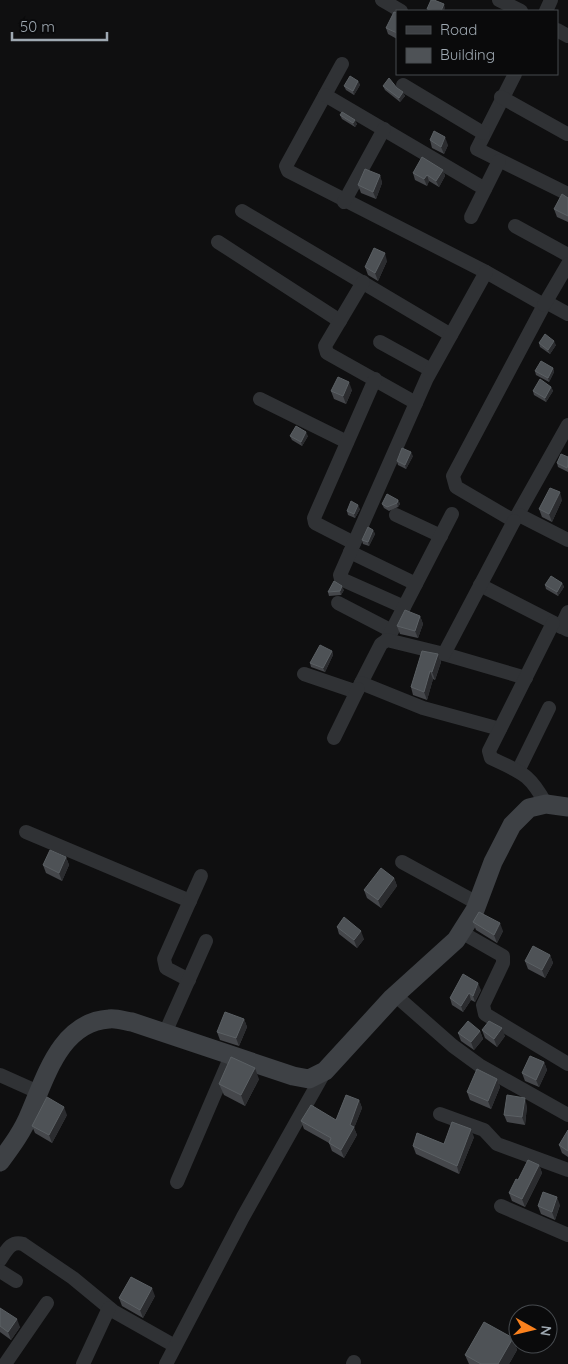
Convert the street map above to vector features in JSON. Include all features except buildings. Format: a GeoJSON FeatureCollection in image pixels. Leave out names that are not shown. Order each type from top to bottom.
{"type":"FeatureCollection","features":[{"type":"Feature","properties":{"kind":"street"},"geometry":{"type":"LineString","coordinates":[[382,0],[399,10]]}},
{"type":"Feature","properties":{"kind":"street"},"geometry":{"type":"LineString","coordinates":[[499,0],[519,10]]}},
{"type":"Feature","properties":{"kind":"street"},"geometry":{"type":"LineString","coordinates":[[342,64],[286,169],[344,202],[568,314]]}},
{"type":"Feature","properties":{"kind":"street"},"geometry":{"type":"LineString","coordinates":[[510,76],[477,149],[568,194]]}},
{"type":"Feature","properties":{"kind":"street"},"geometry":{"type":"LineString","coordinates":[[403,85],[483,134]]}},
{"type":"Feature","properties":{"kind":"street"},"geometry":{"type":"LineString","coordinates":[[325,95],[485,189]]}},
{"type":"Feature","properties":{"kind":"street"},"geometry":{"type":"LineString","coordinates":[[501,98],[567,134]]}},
{"type":"Feature","properties":{"kind":"street"},"geometry":{"type":"LineString","coordinates":[[344,202],[384,129]]}},
{"type":"Feature","properties":{"kind":"street"},"geometry":{"type":"LineString","coordinates":[[471,217],[499,161]]}},
{"type":"Feature","properties":{"kind":"street"},"geometry":{"type":"LineString","coordinates":[[242,211],[451,335]]}},
{"type":"Feature","properties":{"kind":"street"},"geometry":{"type":"LineString","coordinates":[[515,226],[568,255]]}},
{"type":"Feature","properties":{"kind":"street"},"geometry":{"type":"LineString","coordinates":[[218,242],[340,322]]}},
{"type":"Feature","properties":{"kind":"street"},"geometry":{"type":"LineString","coordinates":[[568,264],[453,476],[456,487],[516,518],[568,540]]}},
{"type":"Feature","properties":{"kind":"street"},"geometry":{"type":"LineString","coordinates":[[404,607],[341,579],[340,575],[431,370],[486,272]]}},
{"type":"Feature","properties":{"kind":"street"},"geometry":{"type":"LineString","coordinates":[[363,282],[325,346],[325,350],[327,353],[416,403]]}},
{"type":"Feature","properties":{"kind":"street"},"geometry":{"type":"LineString","coordinates":[[380,342],[431,370]]}},
{"type":"Feature","properties":{"kind":"street"},"geometry":{"type":"LineString","coordinates":[[375,379],[314,521],[352,547],[416,584]]}},
{"type":"Feature","properties":{"kind":"street"},"geometry":{"type":"LineString","coordinates":[[260,399],[347,442]]}},
{"type":"Feature","properties":{"kind":"street"},"geometry":{"type":"LineString","coordinates":[[444,654],[568,424]]}},
{"type":"Feature","properties":{"kind":"street"},"geometry":{"type":"LineString","coordinates":[[334,738],[381,644],[389,635],[452,514]]}},
{"type":"Feature","properties":{"kind":"street"},"geometry":{"type":"LineString","coordinates":[[396,515],[440,536]]}},
{"type":"Feature","properties":{"kind":"street"},"geometry":{"type":"LineString","coordinates":[[480,585],[561,627]]}},
{"type":"Feature","properties":{"kind":"street"},"geometry":{"type":"LineString","coordinates":[[338,603],[389,635],[444,654],[526,678]]}},
{"type":"Feature","properties":{"kind":"street"},"geometry":{"type":"LineString","coordinates":[[546,804],[534,782],[518,770],[489,755],[489,751],[526,678],[561,627],[568,612]]}},
{"type":"Feature","properties":{"kind":"street"},"geometry":{"type":"LineString","coordinates":[[304,674],[350,690],[360,686],[423,708],[500,728]]}},
{"type":"Feature","properties":{"kind":"street"},"geometry":{"type":"LineString","coordinates":[[518,770],[549,708]]}},
{"type":"Feature","properties":{"kind":"street"},"geometry":{"type":"LineString","coordinates":[[166,1364],[243,1217],[325,1071],[395,995],[456,940],[477,903],[493,862],[512,825],[529,808],[546,804],[568,807]]}},
{"type":"Feature","properties":{"kind":"street"},"geometry":{"type":"LineString","coordinates":[[26,832],[190,901]]}},
{"type":"Feature","properties":{"kind":"street"},"geometry":{"type":"LineString","coordinates":[[402,862],[477,903]]}},
{"type":"Feature","properties":{"kind":"street"},"geometry":{"type":"LineString","coordinates":[[189,980],[166,968],[164,959],[201,876]]}},
{"type":"Feature","properties":{"kind":"street"},"geometry":{"type":"LineString","coordinates":[[461,932],[503,956],[503,963],[483,1005],[485,1014],[568,1064]]}},
{"type":"Feature","properties":{"kind":"street"},"geometry":{"type":"LineString","coordinates":[[165,1033],[206,941]]}},
{"type":"Feature","properties":{"kind":"street"},"geometry":{"type":"LineString","coordinates":[[395,995],[453,1046],[479,1065],[568,1115]]}},
{"type":"Feature","properties":{"kind":"street"},"geometry":{"type":"LineString","coordinates":[[4,1150],[29,1115],[58,1052],[71,1034],[88,1025],[109,1019],[132,1022],[271,1070],[309,1079],[325,1071]]}},
{"type":"Feature","properties":{"kind":"street"},"geometry":{"type":"LineString","coordinates":[[177,1182],[231,1056]]}},
{"type":"Feature","properties":{"kind":"street"},"geometry":{"type":"LineString","coordinates":[[0,1075],[38,1092]]}},
{"type":"Feature","properties":{"kind":"street"},"geometry":{"type":"LineString","coordinates":[[440,1114],[484,1130],[497,1144],[568,1170]]}},
{"type":"Feature","properties":{"kind":"street"},"geometry":{"type":"LineString","coordinates":[[501,1206],[568,1235]]}},
{"type":"Feature","properties":{"kind":"street"},"geometry":{"type":"LineString","coordinates":[[0,1260],[12,1244],[17,1242],[23,1244],[73,1278],[109,1308],[175,1346]]}},
{"type":"Feature","properties":{"kind":"street"},"geometry":{"type":"LineString","coordinates":[[0,1271],[16,1281]]}},
{"type":"Feature","properties":{"kind":"street"},"geometry":{"type":"LineString","coordinates":[[8,1363],[47,1303]]}},
{"type":"Feature","properties":{"kind":"street"},"geometry":{"type":"LineString","coordinates":[[84,1364],[109,1308]]}}]}
